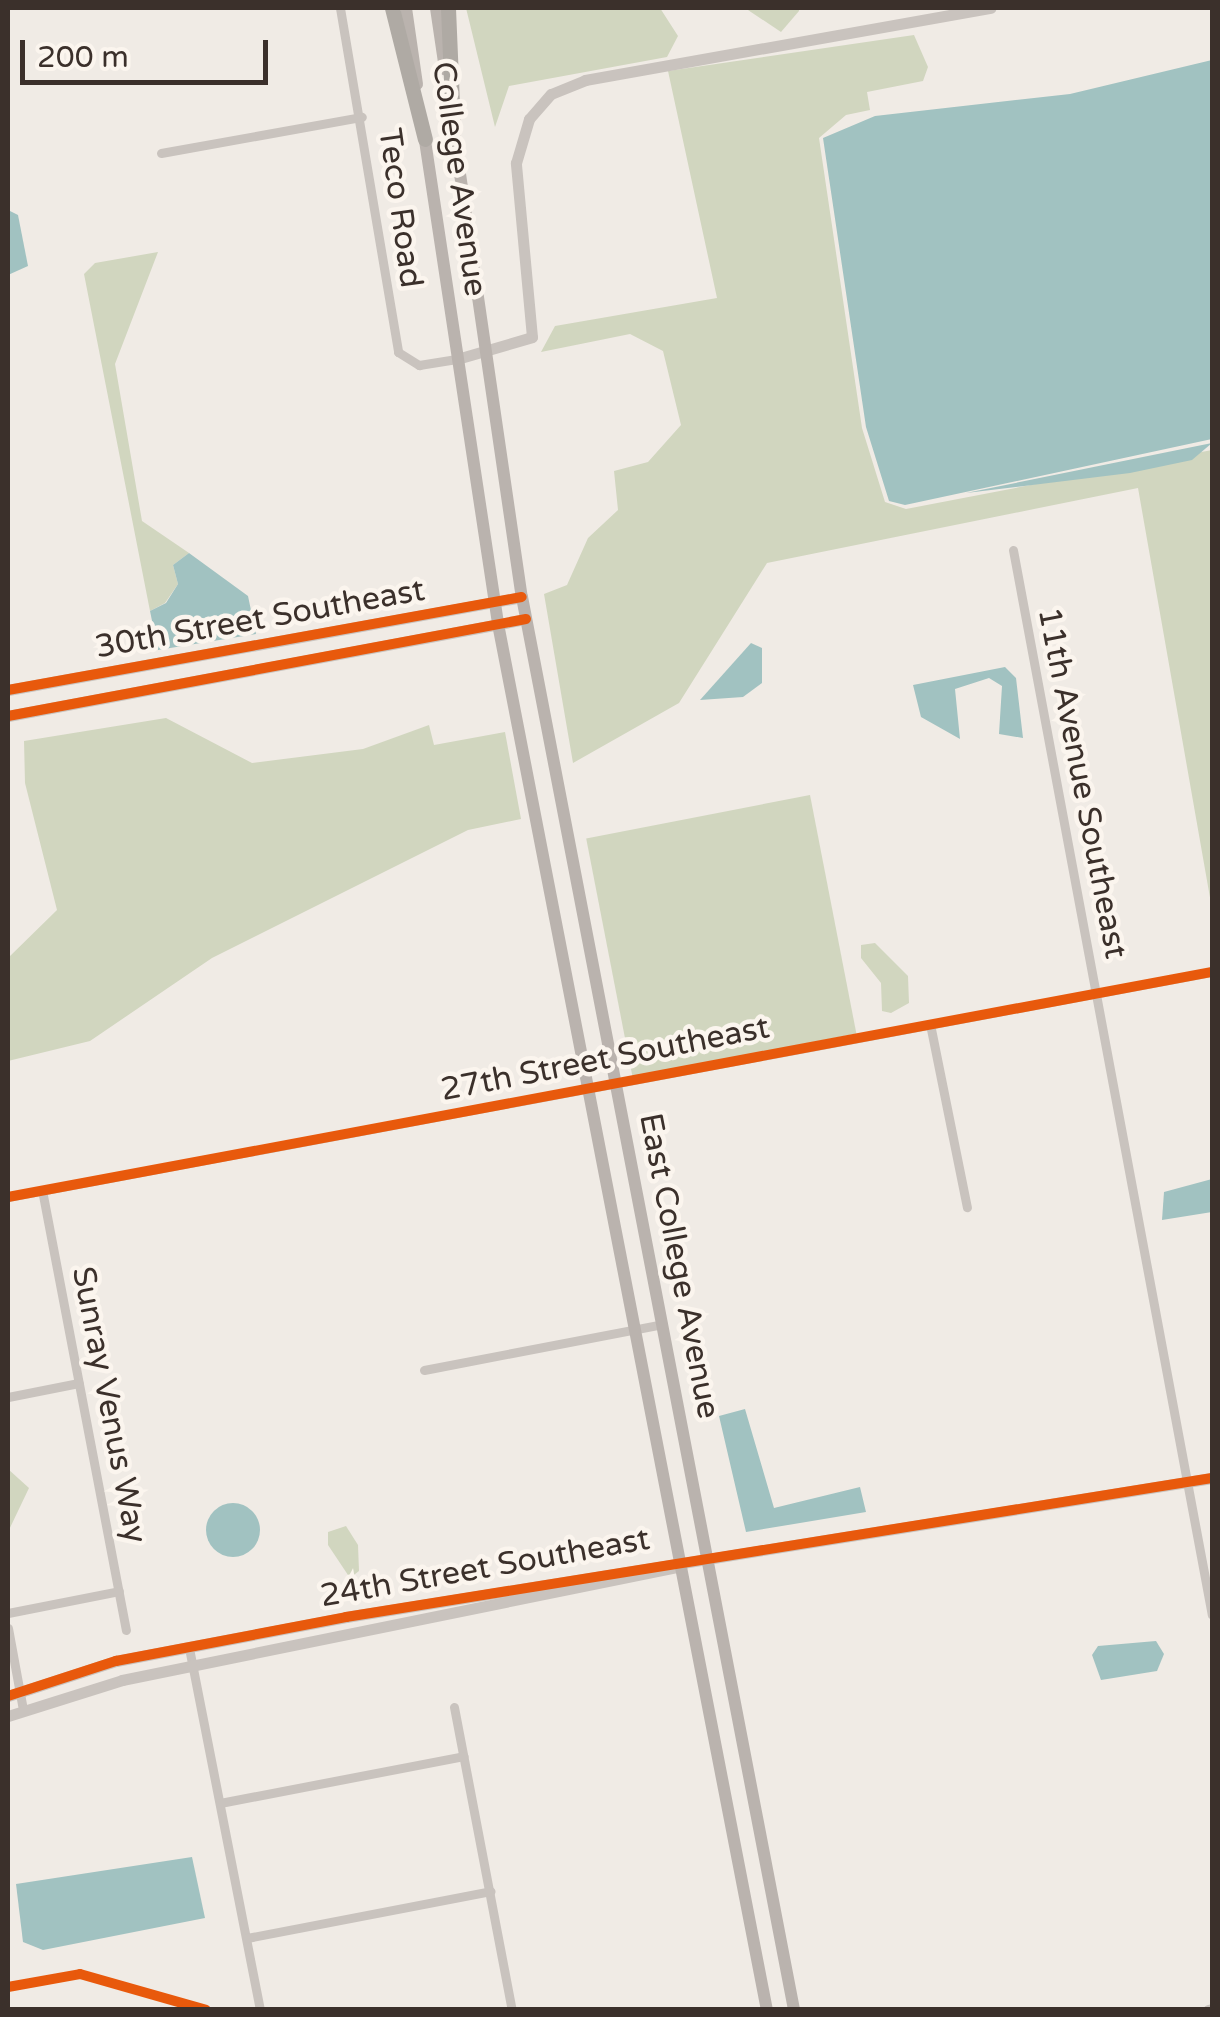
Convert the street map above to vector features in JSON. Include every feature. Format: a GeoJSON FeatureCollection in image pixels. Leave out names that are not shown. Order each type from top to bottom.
{"type":"FeatureCollection","features":[{"type":"Feature","properties":{"kind":"highway"},"geometry":{"type":"LineString","coordinates":[[392,8],[425,139]]}},
{"type":"Feature","properties":{"kind":"highway"},"geometry":{"type":"LineString","coordinates":[[448,8],[453,128]]}},
{"type":"Feature","properties":{"kind":"main road","name":"College Avenue"},"geometry":{"type":"LineString","coordinates":[[406,8],[457,359]]}},
{"type":"Feature","properties":{"kind":"main road","name":"College Avenue"},"geometry":{"type":"LineString","coordinates":[[436,8],[486,354]]}},
{"type":"Feature","properties":{"kind":"main road","name":"East College Avenue"},"geometry":{"type":"LineString","coordinates":[[486,354],[526,619],[794,2010]]}},
{"type":"Feature","properties":{"kind":"main road","name":"East College Avenue"},"geometry":{"type":"LineString","coordinates":[[457,359],[498,624],[592,1088],[767,2010]]}},
{"type":"Feature","properties":{"kind":"street","name":"Teco Road"},"geometry":{"type":"LineString","coordinates":[[340,8],[362,118],[398,352],[419,365],[457,359]]}},
{"type":"Feature","properties":{"kind":"street"},"geometry":{"type":"LineString","coordinates":[[457,359],[525,343],[537,324],[516,163],[529,118],[551,94],[585,80],[991,8]]}},
{"type":"Feature","properties":{"kind":"street"},"geometry":{"type":"LineString","coordinates":[[161,153],[362,118]]}},
{"type":"Feature","properties":{"kind":"street","name":"11th Avenue Southeast"},"geometry":{"type":"LineString","coordinates":[[1013,550],[1212,1615]]}},
{"type":"Feature","properties":{"kind":"street","name":"30th Street Southeast"},"geometry":{"type":"LineString","coordinates":[[8,690],[522,597]]}},
{"type":"Feature","properties":{"kind":"street","name":"30th Street Southeast"},"geometry":{"type":"LineString","coordinates":[[8,716],[526,619]]}},
{"type":"Feature","properties":{"kind":"street","name":"27th Street Southeast"},"geometry":{"type":"LineString","coordinates":[[8,1197],[1212,972]]}},
{"type":"Feature","properties":{"kind":"street"},"geometry":{"type":"LineString","coordinates":[[930,1024],[967,1207]]}},
{"type":"Feature","properties":{"kind":"street","name":"Sunray Venus Way"},"geometry":{"type":"LineString","coordinates":[[42,1190],[126,1630]]}},
{"type":"Feature","properties":{"kind":"street"},"geometry":{"type":"LineString","coordinates":[[424,1370],[662,1324]]}},
{"type":"Feature","properties":{"kind":"street"},"geometry":{"type":"LineString","coordinates":[[8,1397],[79,1383]]}},
{"type":"Feature","properties":{"kind":"street","name":"24th Street Southeast"},"geometry":{"type":"LineString","coordinates":[[8,1716],[193,1667],[682,1566],[1212,1478]]}},
{"type":"Feature","properties":{"kind":"street","name":"24th Street Southeast"},"geometry":{"type":"LineString","coordinates":[[14,1694],[189,1648],[654,1564],[682,1566]]}},
{"type":"Feature","properties":{"kind":"street"},"geometry":{"type":"LineString","coordinates":[[8,1612],[119,1592]]}},
{"type":"Feature","properties":{"kind":"street"},"geometry":{"type":"LineString","coordinates":[[8,1628],[14,1694],[24,1710]]}},
{"type":"Feature","properties":{"kind":"street"},"geometry":{"type":"LineString","coordinates":[[189,1648],[260,2010]]}},
{"type":"Feature","properties":{"kind":"street"},"geometry":{"type":"LineString","coordinates":[[454,1707],[512,2010]]}},
{"type":"Feature","properties":{"kind":"street"},"geometry":{"type":"LineString","coordinates":[[220,1804],[464,1756]]}},
{"type":"Feature","properties":{"kind":"street"},"geometry":{"type":"LineString","coordinates":[[247,1938],[490,1891]]}},
{"type":"Feature","properties":{"kind":"green space"},"geometry":{"type":"Polygon","coordinates":[[[466,8],[660,8],[678,36],[667,57],[509,86],[495,127],[466,8]]]}},
{"type":"Feature","properties":{"kind":"green space"},"geometry":{"type":"Polygon","coordinates":[[[745,8],[799,8],[799,11],[781,32],[745,8]]]}},
{"type":"Feature","properties":{"kind":"green space"},"geometry":{"type":"Polygon","coordinates":[[[914,35],[928,67],[923,81],[867,92],[870,110],[846,115],[819,138],[862,428],[885,502],[906,509],[1212,450],[1212,909],[1138,488],[767,563],[679,703],[573,763],[544,594],[567,585],[588,538],[618,510],[614,471],[648,462],[681,425],[663,351],[630,334],[541,352],[555,326],[717,298],[668,71],[914,35]]]}},
{"type":"Feature","properties":{"kind":"green space"},"geometry":{"type":"Polygon","coordinates":[[[158,252],[115,364],[142,521],[189,553],[173,565],[178,584],[165,603],[150,611],[84,274],[95,263],[158,252]]]}},
{"type":"Feature","properties":{"kind":"green space"},"geometry":{"type":"Polygon","coordinates":[[[166,718],[252,763],[363,749],[429,725],[434,745],[505,732],[521,819],[468,830],[212,958],[90,1041],[8,1061],[8,958],[57,910],[25,783],[24,741],[166,718]]]}},
{"type":"Feature","properties":{"kind":"green space"},"geometry":{"type":"Polygon","coordinates":[[[810,795],[856,1034],[633,1077],[586,839],[810,795]]]}},
{"type":"Feature","properties":{"kind":"green space"},"geometry":{"type":"Polygon","coordinates":[[[875,943],[908,976],[909,1003],[891,1013],[882,1011],[881,983],[861,958],[861,945],[875,943]]]}},
{"type":"Feature","properties":{"kind":"green space"},"geometry":{"type":"Polygon","coordinates":[[[8,1469],[29,1488],[8,1532],[8,1469]]]}},
{"type":"Feature","properties":{"kind":"green space"},"geometry":{"type":"Polygon","coordinates":[[[346,1526],[358,1545],[359,1571],[350,1578],[328,1545],[328,1532],[346,1526]]]}},
{"type":"Feature","properties":{"kind":"water"},"geometry":{"type":"Polygon","coordinates":[[[1212,60],[1212,439],[905,505],[889,501],[866,427],[823,138],[875,116],[1070,94],[1212,60]]]}},
{"type":"Feature","properties":{"kind":"water"},"geometry":{"type":"Polygon","coordinates":[[[8,210],[18,215],[28,266],[8,275],[8,210]]]}},
{"type":"Feature","properties":{"kind":"water"},"geometry":{"type":"Polygon","coordinates":[[[1212,443],[1192,460],[1130,473],[966,493],[1212,443]]]}},
{"type":"Feature","properties":{"kind":"water"},"geometry":{"type":"Polygon","coordinates":[[[189,553],[248,596],[256,634],[158,650],[150,611],[166,603],[178,584],[173,565],[189,553]]]}},
{"type":"Feature","properties":{"kind":"water"},"geometry":{"type":"Polygon","coordinates":[[[751,643],[762,648],[762,683],[743,697],[700,700],[751,643]]]}},
{"type":"Feature","properties":{"kind":"water"},"geometry":{"type":"Polygon","coordinates":[[[1005,667],[1016,678],[1023,738],[999,734],[1002,686],[989,678],[955,689],[960,739],[921,717],[913,685],[1005,667]]]}},
{"type":"Feature","properties":{"kind":"water"},"geometry":{"type":"Polygon","coordinates":[[[1212,1179],[1212,1212],[1162,1220],[1164,1192],[1212,1179]]]}},
{"type":"Feature","properties":{"kind":"water"},"geometry":{"type":"Polygon","coordinates":[[[745,1409],[774,1508],[860,1487],[866,1512],[746,1532],[719,1416],[745,1409]]]}},
{"type":"Feature","properties":{"kind":"water"},"geometry":{"type":"Polygon","coordinates":[[[233,1503],[252,1511],[260,1530],[252,1549],[233,1557],[214,1549],[206,1530],[214,1511],[233,1503]]]}},
{"type":"Feature","properties":{"kind":"water"},"geometry":{"type":"Polygon","coordinates":[[[1156,1641],[1164,1654],[1157,1671],[1101,1680],[1092,1655],[1098,1646],[1156,1641]]]}},
{"type":"Feature","properties":{"kind":"water"},"geometry":{"type":"Polygon","coordinates":[[[192,1857],[205,1918],[43,1950],[23,1942],[16,1884],[192,1857]]]}},
{"type":"Feature","properties":{"kind":"cycle path"},"geometry":{"type":"LineString","coordinates":[[8,690],[522,597]]}},
{"type":"Feature","properties":{"kind":"cycle path"},"geometry":{"type":"LineString","coordinates":[[8,716],[526,619]]}},
{"type":"Feature","properties":{"kind":"cycle path"},"geometry":{"type":"LineString","coordinates":[[8,1197],[1212,972]]}},
{"type":"Feature","properties":{"kind":"cycle path"},"geometry":{"type":"LineString","coordinates":[[8,1696],[116,1661],[346,1617],[1212,1478]]}},
{"type":"Feature","properties":{"kind":"cycle path"},"geometry":{"type":"LineString","coordinates":[[8,1987],[80,1974],[206,2010]]}}]}
